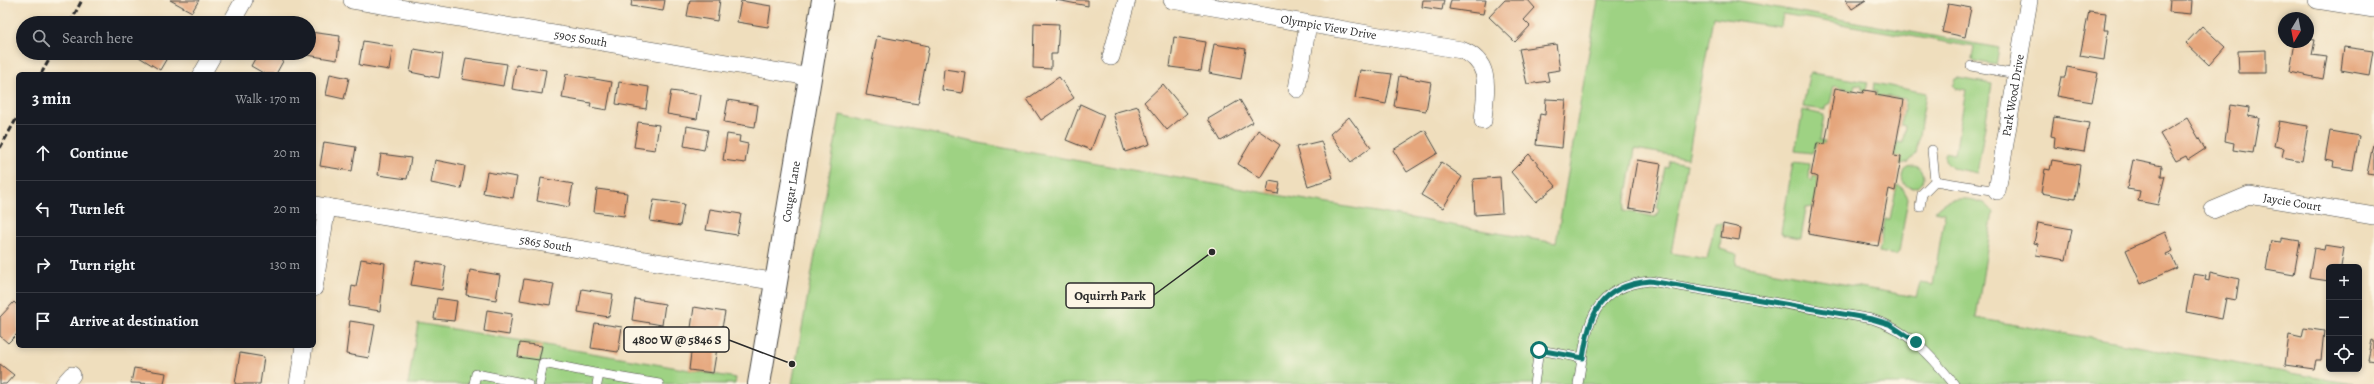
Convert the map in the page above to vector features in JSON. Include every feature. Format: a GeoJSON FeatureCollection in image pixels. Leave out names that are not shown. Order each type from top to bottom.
{"type":"FeatureCollection","features":[{"type":"Feature","properties":{"kind":"main road","name":"Cougar Lane"},"geometry":{"type":"LineString","coordinates":[[759,384],[823,0]]}},
{"type":"Feature","properties":{"kind":"street"},"geometry":{"type":"LineString","coordinates":[[235,16],[244,0]]}},
{"type":"Feature","properties":{"kind":"street","name":"5905 South"},"geometry":{"type":"LineString","coordinates":[[352,0],[810,77]]}},
{"type":"Feature","properties":{"kind":"street"},"geometry":{"type":"LineString","coordinates":[[1111,57],[1127,0]]}},
{"type":"Feature","properties":{"kind":"street","name":"Olympic View Drive"},"geometry":{"type":"LineString","coordinates":[[1172,0],[1461,50],[1473,54],[1481,63],[1485,74],[1486,88],[1483,121]]}},
{"type":"Feature","properties":{"kind":"street","name":"Park Wood Drive"},"geometry":{"type":"LineString","coordinates":[[1997,191],[2029,0]]}},
{"type":"Feature","properties":{"kind":"street"},"geometry":{"type":"LineString","coordinates":[[2317,0],[2374,9]]}},
{"type":"Feature","properties":{"kind":"street"},"geometry":{"type":"LineString","coordinates":[[1297,89],[1308,24]]}},
{"type":"Feature","properties":{"kind":"street"},"geometry":{"type":"LineString","coordinates":[[203,72],[210,60]]}},
{"type":"Feature","properties":{"kind":"street","name":"Jaycie Court"},"geometry":{"type":"LineString","coordinates":[[2213,210],[2249,195],[2374,216]]}},
{"type":"Feature","properties":{"kind":"street"},"geometry":{"type":"LineString","coordinates":[[316,265],[321,206]]}},
{"type":"Feature","properties":{"kind":"street","name":"5865 South"},"geometry":{"type":"LineString","coordinates":[[321,206],[777,282]]}},
{"type":"Feature","properties":{"kind":"street"},"geometry":{"type":"LineString","coordinates":[[298,384],[304,348]]}},
{"type":"Feature","properties":{"kind":"lane"},"geometry":{"type":"LineString","coordinates":[[1972,66],[2016,74]]}},
{"type":"Feature","properties":{"kind":"lane"},"geometry":{"type":"LineString","coordinates":[[1932,150],[1935,181]]}},
{"type":"Feature","properties":{"kind":"lane"},"geometry":{"type":"LineString","coordinates":[[1935,181],[1997,191]]}},
{"type":"Feature","properties":{"kind":"lane"},"geometry":{"type":"LineString","coordinates":[[1920,207],[1922,194],[1935,181]]}},
{"type":"Feature","properties":{"kind":"lane"},"geometry":{"type":"LineString","coordinates":[[1578,384],[1587,330],[1593,313],[1603,300],[1623,285],[1650,281],[1872,319],[1889,324],[1904,333],[1930,355],[1954,384]]}},
{"type":"Feature","properties":{"kind":"lane"},"geometry":{"type":"LineString","coordinates":[[1534,384],[1539,350],[1583,358]]}},
{"type":"Feature","properties":{"kind":"lane"},"geometry":{"type":"LineString","coordinates":[[539,384],[543,363],[659,384]]}},
{"type":"Feature","properties":{"kind":"lane"},"geometry":{"type":"LineString","coordinates":[[474,384],[476,374],[528,384]]}},
{"type":"Feature","properties":{"kind":"lane"},"geometry":{"type":"LineString","coordinates":[[597,384],[599,374]]}},
{"type":"Feature","properties":{"kind":"green space"},"geometry":{"type":"Polygon","coordinates":[[[1598,0],[1734,0],[1999,48],[1996,65],[1974,61],[1972,59],[1974,47],[1783,14],[1781,26],[1779,27],[1713,17],[1688,158],[1635,149],[1624,211],[1656,217],[1659,209],[1657,208],[1665,167],[1668,168],[1670,161],[1687,164],[1671,253],[1707,259],[1715,224],[1722,223],[1720,249],[1737,254],[1736,265],[1916,297],[1920,283],[1933,285],[1945,213],[1935,211],[1939,206],[1951,200],[1965,199],[1978,201],[1984,203],[1993,212],[1976,318],[2353,384],[792,384],[840,115],[1004,148],[1556,243],[1598,0]]]}},
{"type":"Feature","properties":{"kind":"green space"},"geometry":{"type":"Polygon","coordinates":[[[1811,73],[1868,82],[1866,90],[1862,90],[1862,86],[1855,85],[1854,90],[1834,86],[1830,103],[1825,106],[1825,110],[1803,107],[1809,75],[1811,73]]]}},
{"type":"Feature","properties":{"kind":"green space"},"geometry":{"type":"Polygon","coordinates":[[[1958,78],[1992,84],[1977,173],[1952,168],[1945,161],[1945,152],[1955,154],[1966,90],[1956,88],[1953,85],[1955,79],[1958,78]]]}},
{"type":"Feature","properties":{"kind":"green space"},"geometry":{"type":"Polygon","coordinates":[[[1874,83],[1926,93],[1916,154],[1909,162],[1900,164],[1901,157],[1894,156],[1897,142],[1903,143],[1905,126],[1901,125],[1906,99],[1876,95],[1877,90],[1873,91],[1874,83]]]}},
{"type":"Feature","properties":{"kind":"green space"},"geometry":{"type":"Polygon","coordinates":[[[1803,110],[1824,115],[1820,140],[1825,141],[1824,144],[1817,143],[1812,153],[1795,151],[1803,110]]]}},
{"type":"Feature","properties":{"kind":"green space"},"geometry":{"type":"Polygon","coordinates":[[[1793,162],[1810,164],[1809,179],[1812,181],[1813,176],[1818,177],[1813,207],[1806,208],[1801,238],[1783,235],[1781,232],[1793,162]]]}},
{"type":"Feature","properties":{"kind":"green space"},"geometry":{"type":"Polygon","coordinates":[[[1913,166],[1921,169],[1924,177],[1921,185],[1913,188],[1905,185],[1902,177],[1905,169],[1913,166]]]}},
{"type":"Feature","properties":{"kind":"green space"},"geometry":{"type":"Polygon","coordinates":[[[1897,185],[1902,187],[1908,198],[1899,252],[1896,255],[1879,252],[1885,219],[1890,219],[1897,185]]]}},
{"type":"Feature","properties":{"kind":"green space"},"geometry":{"type":"Polygon","coordinates":[[[418,323],[736,378],[735,384],[408,384],[418,323]]]}},
{"type":"Feature","properties":{"kind":"building"},"geometry":{"type":"Polygon","coordinates":[[[170,0],[199,0],[192,12],[170,0]]]}},
{"type":"Feature","properties":{"kind":"building"},"geometry":{"type":"Polygon","coordinates":[[[632,0],[665,0],[663,11],[631,6],[632,0]]]}},
{"type":"Feature","properties":{"kind":"building"},"geometry":{"type":"Polygon","coordinates":[[[690,0],[720,0],[717,21],[687,16],[690,0]]]}},
{"type":"Feature","properties":{"kind":"building"},"geometry":{"type":"Polygon","coordinates":[[[1056,0],[1088,0],[1088,6],[1056,0]]]}},
{"type":"Feature","properties":{"kind":"building"},"geometry":{"type":"Polygon","coordinates":[[[1423,0],[1444,0],[1442,10],[1422,7],[1423,0]]]}},
{"type":"Feature","properties":{"kind":"building"},"geometry":{"type":"Polygon","coordinates":[[[1451,0],[1486,0],[1483,14],[1449,9],[1451,0]]]}},
{"type":"Feature","properties":{"kind":"building"},"geometry":{"type":"Polygon","coordinates":[[[1505,0],[1528,0],[1535,8],[1524,20],[1530,26],[1515,42],[1489,17],[1505,0]]]}},
{"type":"Feature","properties":{"kind":"building"},"geometry":{"type":"Polygon","coordinates":[[[1846,0],[1866,0],[1852,9],[1846,0]]]}},
{"type":"Feature","properties":{"kind":"building"},"geometry":{"type":"Polygon","coordinates":[[[2170,0],[2192,0],[2191,14],[2169,12],[2170,0]]]}},
{"type":"Feature","properties":{"kind":"building"},"geometry":{"type":"Polygon","coordinates":[[[741,1],[771,6],[768,27],[737,22],[741,1]]]}},
{"type":"Feature","properties":{"kind":"building"},"geometry":{"type":"Polygon","coordinates":[[[1948,4],[1971,8],[1965,37],[1942,32],[1948,4]]]}},
{"type":"Feature","properties":{"kind":"building"},"geometry":{"type":"Polygon","coordinates":[[[2089,11],[2106,13],[2104,30],[2108,30],[2104,60],[2080,56],[2089,11]]]}},
{"type":"Feature","properties":{"kind":"building"},"geometry":{"type":"Polygon","coordinates":[[[1034,23],[1059,24],[1057,54],[1051,54],[1051,69],[1033,68],[1034,23]]]}},
{"type":"Feature","properties":{"kind":"building"},"geometry":{"type":"Polygon","coordinates":[[[2202,26],[2225,47],[2209,65],[2186,43],[2202,26]]]}},
{"type":"Feature","properties":{"kind":"building"},"geometry":{"type":"Polygon","coordinates":[[[316,33],[340,36],[337,60],[316,56],[316,33]]]}},
{"type":"Feature","properties":{"kind":"building"},"geometry":{"type":"Polygon","coordinates":[[[877,36],[929,46],[918,104],[866,95],[877,36]]]}},
{"type":"Feature","properties":{"kind":"building"},"geometry":{"type":"Polygon","coordinates":[[[1174,37],[1206,42],[1201,71],[1170,67],[1174,37]]]}},
{"type":"Feature","properties":{"kind":"building"},"geometry":{"type":"Polygon","coordinates":[[[363,41],[393,46],[389,70],[359,65],[363,41]]]}},
{"type":"Feature","properties":{"kind":"building"},"geometry":{"type":"Polygon","coordinates":[[[1214,44],[1246,49],[1241,79],[1209,73],[1214,44]]]}},
{"type":"Feature","properties":{"kind":"building"},"geometry":{"type":"Polygon","coordinates":[[[1556,44],[1560,70],[1547,72],[1549,81],[1527,84],[1519,49],[1556,44]]]}},
{"type":"Feature","properties":{"kind":"building"},"geometry":{"type":"Polygon","coordinates":[[[2344,47],[2373,51],[2369,75],[2341,70],[2344,47]]]}},
{"type":"Feature","properties":{"kind":"building"},"geometry":{"type":"Polygon","coordinates":[[[2294,48],[2313,48],[2312,55],[2327,57],[2323,79],[2290,72],[2294,48]]]}},
{"type":"Feature","properties":{"kind":"building"},"geometry":{"type":"Polygon","coordinates":[[[414,49],[443,54],[439,78],[410,72],[414,49]]]}},
{"type":"Feature","properties":{"kind":"building"},"geometry":{"type":"Polygon","coordinates":[[[2266,50],[2266,73],[2239,73],[2238,51],[2266,50]]]}},
{"type":"Feature","properties":{"kind":"building"},"geometry":{"type":"Polygon","coordinates":[[[466,58],[507,64],[503,86],[462,79],[466,58]]]}},
{"type":"Feature","properties":{"kind":"building"},"geometry":{"type":"Polygon","coordinates":[[[144,60],[166,60],[160,70],[144,60]]]}},
{"type":"Feature","properties":{"kind":"building"},"geometry":{"type":"Polygon","coordinates":[[[254,60],[284,60],[277,72],[262,72],[251,66],[254,60]]]}},
{"type":"Feature","properties":{"kind":"building"},"geometry":{"type":"Polygon","coordinates":[[[516,65],[546,70],[542,94],[512,89],[516,65]]]}},
{"type":"Feature","properties":{"kind":"building"},"geometry":{"type":"Polygon","coordinates":[[[2067,67],[2098,73],[2092,102],[2057,96],[2061,77],[2065,77],[2067,67]]]}},
{"type":"Feature","properties":{"kind":"building"},"geometry":{"type":"Polygon","coordinates":[[[944,69],[965,72],[962,93],[942,90],[944,69]]]}},
{"type":"Feature","properties":{"kind":"building"},"geometry":{"type":"Polygon","coordinates":[[[1360,70],[1392,74],[1386,104],[1355,98],[1360,70]]]}},
{"type":"Feature","properties":{"kind":"building"},"geometry":{"type":"Polygon","coordinates":[[[330,74],[349,78],[344,99],[326,95],[330,74]]]}},
{"type":"Feature","properties":{"kind":"building"},"geometry":{"type":"Polygon","coordinates":[[[566,74],[612,82],[607,110],[590,107],[591,103],[562,98],[566,74]]]}},
{"type":"Feature","properties":{"kind":"building"},"geometry":{"type":"Polygon","coordinates":[[[1399,76],[1431,82],[1426,111],[1394,106],[1399,76]]]}},
{"type":"Feature","properties":{"kind":"building"},"geometry":{"type":"Polygon","coordinates":[[[1059,77],[1074,98],[1041,120],[1027,99],[1059,77]]]}},
{"type":"Feature","properties":{"kind":"building"},"geometry":{"type":"Polygon","coordinates":[[[619,82],[649,87],[646,109],[616,104],[619,82]]]}},
{"type":"Feature","properties":{"kind":"building"},"geometry":{"type":"Polygon","coordinates":[[[1163,84],[1187,113],[1167,130],[1144,102],[1163,84]]]}},
{"type":"Feature","properties":{"kind":"building"},"geometry":{"type":"Polygon","coordinates":[[[1835,88],[1863,93],[1864,90],[1876,92],[1876,95],[1904,100],[1894,156],[1901,157],[1900,164],[1895,191],[1889,189],[1878,246],[1808,234],[1818,177],[1811,175],[1817,143],[1825,144],[1835,88]]]}},
{"type":"Feature","properties":{"kind":"building"},"geometry":{"type":"Polygon","coordinates":[[[671,91],[701,95],[697,119],[667,114],[671,91]]]}},
{"type":"Feature","properties":{"kind":"building"},"geometry":{"type":"Polygon","coordinates":[[[1546,99],[1566,100],[1562,148],[1536,145],[1540,114],[1545,115],[1546,99]]]}},
{"type":"Feature","properties":{"kind":"building"},"geometry":{"type":"Polygon","coordinates":[[[728,100],[758,105],[755,127],[724,122],[728,100]]]}},
{"type":"Feature","properties":{"kind":"building"},"geometry":{"type":"Polygon","coordinates":[[[1240,100],[1253,122],[1221,141],[1208,119],[1240,100]]]}},
{"type":"Feature","properties":{"kind":"building"},"geometry":{"type":"Polygon","coordinates":[[[1080,104],[1104,115],[1091,150],[1066,140],[1080,104]]]}},
{"type":"Feature","properties":{"kind":"building"},"geometry":{"type":"Polygon","coordinates":[[[2230,105],[2249,108],[2248,116],[2259,118],[2253,153],[2233,150],[2234,143],[2225,141],[2230,105]]]}},
{"type":"Feature","properties":{"kind":"building"},"geometry":{"type":"Polygon","coordinates":[[[1138,106],[1150,144],[1125,152],[1113,113],[1138,106]]]}},
{"type":"Feature","properties":{"kind":"building"},"geometry":{"type":"Polygon","coordinates":[[[1349,117],[1371,147],[1351,162],[1330,134],[1349,117]]]}},
{"type":"Feature","properties":{"kind":"building"},"geometry":{"type":"Polygon","coordinates":[[[2054,117],[2089,123],[2084,152],[2054,147],[2055,137],[2051,136],[2054,117]]]}},
{"type":"Feature","properties":{"kind":"building"},"geometry":{"type":"Polygon","coordinates":[[[2187,118],[2205,149],[2188,160],[2186,156],[2176,161],[2160,134],[2187,118]]]}},
{"type":"Feature","properties":{"kind":"building"},"geometry":{"type":"Polygon","coordinates":[[[2279,121],[2308,126],[2302,161],[2282,157],[2284,148],[2274,146],[2279,121]]]}},
{"type":"Feature","properties":{"kind":"building"},"geometry":{"type":"Polygon","coordinates":[[[638,122],[659,125],[655,150],[634,147],[638,122]]]}},
{"type":"Feature","properties":{"kind":"building"},"geometry":{"type":"Polygon","coordinates":[[[687,126],[708,130],[704,150],[684,146],[687,126]]]}},
{"type":"Feature","properties":{"kind":"building"},"geometry":{"type":"Polygon","coordinates":[[[1258,130],[1280,145],[1260,178],[1238,164],[1258,130]]]}},
{"type":"Feature","properties":{"kind":"building"},"geometry":{"type":"Polygon","coordinates":[[[1425,130],[1438,153],[1407,172],[1393,150],[1425,130]]]}},
{"type":"Feature","properties":{"kind":"building"},"geometry":{"type":"Polygon","coordinates":[[[2330,131],[2359,136],[2353,170],[2333,167],[2334,162],[2325,160],[2330,131]]]}},
{"type":"Feature","properties":{"kind":"building"},"geometry":{"type":"Polygon","coordinates":[[[727,134],[740,136],[739,142],[748,144],[745,163],[723,160],[727,134]]]}},
{"type":"Feature","properties":{"kind":"building"},"geometry":{"type":"Polygon","coordinates":[[[2374,139],[2374,175],[2367,174],[2374,139]]]}},
{"type":"Feature","properties":{"kind":"building"},"geometry":{"type":"Polygon","coordinates":[[[1321,141],[1333,178],[1308,186],[1296,147],[1321,141]]]}},
{"type":"Feature","properties":{"kind":"building"},"geometry":{"type":"Polygon","coordinates":[[[324,142],[356,147],[352,171],[320,166],[324,142]]]}},
{"type":"Feature","properties":{"kind":"building"},"geometry":{"type":"Polygon","coordinates":[[[381,154],[411,158],[407,179],[378,175],[381,154]]]}},
{"type":"Feature","properties":{"kind":"building"},"geometry":{"type":"Polygon","coordinates":[[[1529,154],[1556,186],[1536,202],[1511,172],[1529,154]]]}},
{"type":"Feature","properties":{"kind":"building"},"geometry":{"type":"Polygon","coordinates":[[[435,160],[465,166],[461,189],[431,183],[435,160]]]}},
{"type":"Feature","properties":{"kind":"building"},"geometry":{"type":"Polygon","coordinates":[[[1637,160],[1661,164],[1653,212],[1629,208],[1637,160]]]}},
{"type":"Feature","properties":{"kind":"building"},"geometry":{"type":"Polygon","coordinates":[[[2052,160],[2080,165],[2075,199],[2041,193],[2045,169],[2050,170],[2052,160]]]}},
{"type":"Feature","properties":{"kind":"building"},"geometry":{"type":"Polygon","coordinates":[[[2133,160],[2162,166],[2161,176],[2165,176],[2158,205],[2138,201],[2140,191],[2127,189],[2133,160]]]}},
{"type":"Feature","properties":{"kind":"building"},"geometry":{"type":"Polygon","coordinates":[[[1441,162],[1462,177],[1443,208],[1421,195],[1441,162]]]}},
{"type":"Feature","properties":{"kind":"building"},"geometry":{"type":"Polygon","coordinates":[[[487,172],[517,177],[513,198],[483,193],[487,172]]]}},
{"type":"Feature","properties":{"kind":"building"},"geometry":{"type":"Polygon","coordinates":[[[1500,177],[1502,213],[1475,215],[1473,179],[1500,177]]]}},
{"type":"Feature","properties":{"kind":"building"},"geometry":{"type":"Polygon","coordinates":[[[541,178],[573,184],[569,207],[537,201],[541,178]]]}},
{"type":"Feature","properties":{"kind":"building"},"geometry":{"type":"Polygon","coordinates":[[[1269,181],[1280,183],[1278,194],[1267,192],[1269,181]]]}},
{"type":"Feature","properties":{"kind":"building"},"geometry":{"type":"Polygon","coordinates":[[[597,189],[627,193],[624,216],[594,212],[597,189]]]}},
{"type":"Feature","properties":{"kind":"building"},"geometry":{"type":"Polygon","coordinates":[[[654,200],[684,204],[680,226],[650,221],[654,200]]]}},
{"type":"Feature","properties":{"kind":"building"},"geometry":{"type":"Polygon","coordinates":[[[710,209],[741,214],[737,235],[706,230],[710,209]]]}},
{"type":"Feature","properties":{"kind":"building"},"geometry":{"type":"Polygon","coordinates":[[[2038,223],[2072,229],[2066,260],[2036,255],[2038,244],[2034,243],[2038,223]]]}},
{"type":"Feature","properties":{"kind":"building"},"geometry":{"type":"Polygon","coordinates":[[[1723,224],[1741,228],[1739,240],[1721,237],[1723,224]]]}},
{"type":"Feature","properties":{"kind":"building"},"geometry":{"type":"Polygon","coordinates":[[[2165,232],[2173,251],[2166,254],[2167,256],[2171,255],[2177,268],[2141,284],[2126,250],[2165,232]]]}},
{"type":"Feature","properties":{"kind":"building"},"geometry":{"type":"Polygon","coordinates":[[[2281,238],[2300,241],[2294,275],[2266,270],[2271,241],[2281,242],[2281,238]]]}},
{"type":"Feature","properties":{"kind":"building"},"geometry":{"type":"Polygon","coordinates":[[[2325,245],[2344,248],[2341,264],[2326,264],[2326,281],[2309,278],[2314,248],[2324,250],[2325,245]]]}},
{"type":"Feature","properties":{"kind":"building"},"geometry":{"type":"Polygon","coordinates":[[[361,259],[385,263],[380,311],[349,306],[352,286],[356,287],[361,259]]]}},
{"type":"Feature","properties":{"kind":"building"},"geometry":{"type":"Polygon","coordinates":[[[416,261],[446,266],[442,290],[411,285],[416,261]]]}},
{"type":"Feature","properties":{"kind":"building"},"geometry":{"type":"Polygon","coordinates":[[[470,270],[500,275],[496,300],[466,295],[470,270]]]}},
{"type":"Feature","properties":{"kind":"building"},"geometry":{"type":"Polygon","coordinates":[[[2210,272],[2239,279],[2236,300],[2226,298],[2222,319],[2186,312],[2193,274],[2206,276],[2205,280],[2209,281],[2210,272]]]}},
{"type":"Feature","properties":{"kind":"building"},"geometry":{"type":"Polygon","coordinates":[[[524,279],[554,284],[550,305],[520,300],[524,279]]]}},
{"type":"Feature","properties":{"kind":"building"},"geometry":{"type":"Polygon","coordinates":[[[582,289],[613,294],[609,317],[578,312],[582,289]]]}},
{"type":"Feature","properties":{"kind":"building"},"geometry":{"type":"Polygon","coordinates":[[[437,298],[457,301],[454,321],[434,319],[437,298]]]}},
{"type":"Feature","properties":{"kind":"building"},"geometry":{"type":"Polygon","coordinates":[[[635,299],[665,304],[662,325],[632,320],[635,299]]]}},
{"type":"Feature","properties":{"kind":"building"},"geometry":{"type":"Polygon","coordinates":[[[14,302],[16,304],[16,335],[8,343],[0,336],[0,317],[14,302]]]}},
{"type":"Feature","properties":{"kind":"building"},"geometry":{"type":"Polygon","coordinates":[[[694,307],[725,312],[721,333],[691,328],[694,307]]]}},
{"type":"Feature","properties":{"kind":"building"},"geometry":{"type":"Polygon","coordinates":[[[487,310],[512,314],[509,335],[484,331],[487,310]]]}},
{"type":"Feature","properties":{"kind":"building"},"geometry":{"type":"Polygon","coordinates":[[[350,321],[375,325],[369,358],[346,354],[350,321]]]}},
{"type":"Feature","properties":{"kind":"building"},"geometry":{"type":"Polygon","coordinates":[[[595,323],[622,327],[618,352],[591,348],[595,323]]]}},
{"type":"Feature","properties":{"kind":"building"},"geometry":{"type":"Polygon","coordinates":[[[2304,328],[2324,331],[2321,360],[2316,360],[2314,369],[2285,365],[2289,335],[2302,338],[2304,328]]]}},
{"type":"Feature","properties":{"kind":"building"},"geometry":{"type":"Polygon","coordinates":[[[2372,340],[2374,341],[2374,361],[2368,360],[2372,340]]]}},
{"type":"Feature","properties":{"kind":"building"},"geometry":{"type":"Polygon","coordinates":[[[520,343],[542,346],[539,360],[518,357],[520,343]]]}},
{"type":"Feature","properties":{"kind":"building"},"geometry":{"type":"Polygon","coordinates":[[[692,344],[717,348],[713,373],[689,370],[692,344]]]}},
{"type":"Feature","properties":{"kind":"building"},"geometry":{"type":"Polygon","coordinates":[[[240,353],[264,357],[260,384],[235,384],[240,353]]]}},
{"type":"Feature","properties":{"kind":"building"},"geometry":{"type":"Polygon","coordinates":[[[0,364],[14,375],[6,384],[0,384],[0,364]]]}},
{"type":"Feature","properties":{"kind":"building"},"geometry":{"type":"Polygon","coordinates":[[[134,368],[166,373],[164,384],[131,383],[134,368]]]}},
{"type":"Feature","properties":{"kind":"railway"},"geometry":{"type":"LineString","coordinates":[[74,16],[82,0]]}},
{"type":"Feature","properties":{"kind":"railway"},"geometry":{"type":"LineString","coordinates":[[42,72],[49,60]]}},
{"type":"Feature","properties":{"kind":"railway"},"geometry":{"type":"LineString","coordinates":[[0,148],[16,120]]}},
{"type":"Feature","properties":{"kind":"place","name":"Oquirrh Park"},"geometry":{"type":"Point","coordinates":[1212,252]}},
{"type":"Feature","properties":{"kind":"place","name":"4800 W @ 5846 S"},"geometry":{"type":"Point","coordinates":[792,364]}},
{"type":"Feature","properties":{"kind":"route"},"geometry":{"type":"LineString","coordinates":[[1539,350],[1583,358],[1587,330],[1593,313],[1603,300],[1623,285],[1650,281],[1872,319],[1889,324],[1916,342]]}}]}
